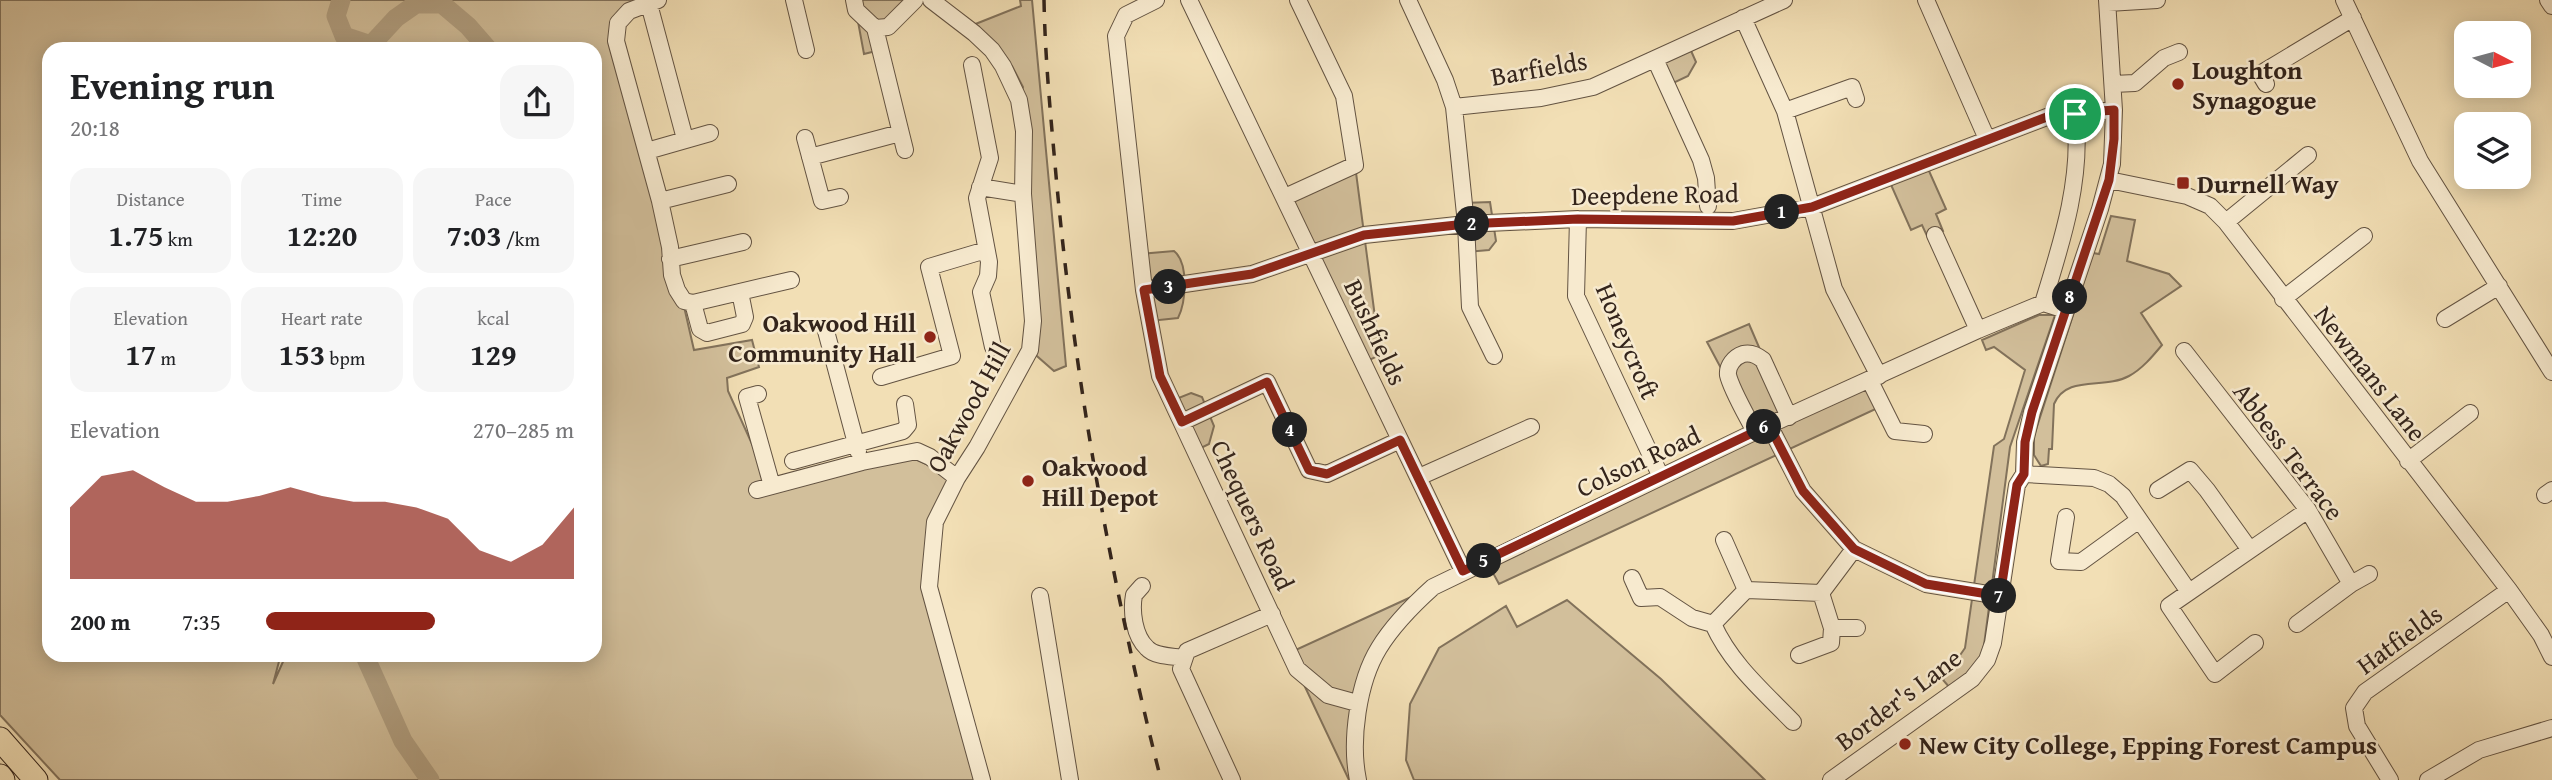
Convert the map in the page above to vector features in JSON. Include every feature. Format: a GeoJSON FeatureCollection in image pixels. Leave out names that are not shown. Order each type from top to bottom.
{"type":"FeatureCollection","features":[{"type":"Feature","properties":{"kind":"highway"},"geometry":{"type":"LineString","coordinates":[[0,739],[36,780]]}},
{"type":"Feature","properties":{"kind":"street"},"geometry":{"type":"LineString","coordinates":[[794,0],[806,51]]}},
{"type":"Feature","properties":{"kind":"street"},"geometry":{"type":"LineString","coordinates":[[854,0],[856,10],[875,28],[905,150]]}},
{"type":"Feature","properties":{"kind":"street"},"geometry":{"type":"LineString","coordinates":[[875,28],[888,27],[915,0]]}},
{"type":"Feature","properties":{"kind":"street","name":"Oakwood Hill"},"geometry":{"type":"LineString","coordinates":[[931,0],[992,50],[1012,81],[1019,100],[1024,131],[1023,194],[1033,321],[1030,349],[935,522],[929,587],[982,780]]}},
{"type":"Feature","properties":{"kind":"street","name":"Chequers Road"},"geometry":{"type":"LineString","coordinates":[[1156,0],[1126,15],[1116,36],[1144,290],[1160,376],[1297,669],[1328,695],[1357,704]]}},
{"type":"Feature","properties":{"kind":"street","name":"Bushfields"},"geometry":{"type":"LineString","coordinates":[[1189,0],[1463,571]]}},
{"type":"Feature","properties":{"kind":"street"},"geometry":{"type":"LineString","coordinates":[[1285,197],[1355,165],[1344,96],[1298,0]]}},
{"type":"Feature","properties":{"kind":"street"},"geometry":{"type":"LineString","coordinates":[[1408,0],[1446,80],[1454,107],[1466,224],[1470,307],[1494,356]]}},
{"type":"Feature","properties":{"kind":"street","name":"Barfields"},"geometry":{"type":"LineString","coordinates":[[1454,107],[1541,98],[1593,87],[1784,0]]}},
{"type":"Feature","properties":{"kind":"street"},"geometry":{"type":"LineString","coordinates":[[1926,0],[1987,139]]}},
{"type":"Feature","properties":{"kind":"street"},"geometry":{"type":"LineString","coordinates":[[2108,2],[2157,0]]}},
{"type":"Feature","properties":{"kind":"street"},"geometry":{"type":"LineString","coordinates":[[2344,0],[2420,161],[2552,372]]}},
{"type":"Feature","properties":{"kind":"street"},"geometry":{"type":"LineString","coordinates":[[2548,0],[2552,6]]}},
{"type":"Feature","properties":{"kind":"street"},"geometry":{"type":"LineString","coordinates":[[685,139],[653,2],[629,11],[618,23],[616,41],[660,201],[677,290],[684,300],[693,303],[791,280]]}},
{"type":"Feature","properties":{"kind":"street","name":"Border's Lane"},"geometry":{"type":"LineString","coordinates":[[1831,780],[1972,679],[1980,671],[1993,643],[2017,485],[2024,474],[2025,442],[2032,412],[2109,180],[2114,110],[2108,2]]}},
{"type":"Feature","properties":{"kind":"street"},"geometry":{"type":"LineString","coordinates":[[1743,18],[1785,111],[1834,289],[1875,378],[1895,431],[1924,434]]}},
{"type":"Feature","properties":{"kind":"street"},"geometry":{"type":"LineString","coordinates":[[2266,84],[2260,74],[2353,19]]}},
{"type":"Feature","properties":{"kind":"street"},"geometry":{"type":"LineString","coordinates":[[2113,84],[2135,83],[2164,58],[2179,52]]}},
{"type":"Feature","properties":{"kind":"street"},"geometry":{"type":"LineString","coordinates":[[1655,59],[1701,160],[1706,177],[1708,206]]}},
{"type":"Feature","properties":{"kind":"street"},"geometry":{"type":"LineString","coordinates":[[972,65],[990,158],[977,198],[988,276],[981,292],[993,347]]}},
{"type":"Feature","properties":{"kind":"street"},"geometry":{"type":"LineString","coordinates":[[1785,111],[1852,87]]}},
{"type":"Feature","properties":{"kind":"street","name":"Deepdene Road"},"geometry":{"type":"LineString","coordinates":[[1144,290],[1252,274],[1364,235],[1466,224],[1578,219],[1733,221],[1812,207],[2052,115],[2114,110]]}},
{"type":"Feature","properties":{"kind":"street"},"geometry":{"type":"LineString","coordinates":[[2065,310],[2043,303],[2061,246],[2074,174],[2078,146],[2075,114]]}},
{"type":"Feature","properties":{"kind":"street"},"geometry":{"type":"LineString","coordinates":[[646,151],[710,133]]}},
{"type":"Feature","properties":{"kind":"street"},"geometry":{"type":"LineString","coordinates":[[810,157],[900,133]]}},
{"type":"Feature","properties":{"kind":"street"},"geometry":{"type":"LineString","coordinates":[[805,138],[822,201],[840,197]]}},
{"type":"Feature","properties":{"kind":"street"},"geometry":{"type":"LineString","coordinates":[[2226,222],[2308,155]]}},
{"type":"Feature","properties":{"kind":"street","name":"Newmans Lane"},"geometry":{"type":"LineString","coordinates":[[2109,180],[2187,196],[2210,206],[2226,222],[2408,461],[2509,590],[2546,631],[2552,657]]}},
{"type":"Feature","properties":{"kind":"street"},"geometry":{"type":"LineString","coordinates":[[660,201],[728,184]]}},
{"type":"Feature","properties":{"kind":"street"},"geometry":{"type":"LineString","coordinates":[[980,187],[1023,194]]}},
{"type":"Feature","properties":{"kind":"street","name":"Honeycroft"},"geometry":{"type":"LineString","coordinates":[[1578,219],[1576,296],[1661,477]]}},
{"type":"Feature","properties":{"kind":"street"},"geometry":{"type":"LineString","coordinates":[[1935,235],[1978,330]]}},
{"type":"Feature","properties":{"kind":"street"},"geometry":{"type":"LineString","coordinates":[[2284,299],[2364,236]]}},
{"type":"Feature","properties":{"kind":"street"},"geometry":{"type":"LineString","coordinates":[[670,259],[743,242]]}},
{"type":"Feature","properties":{"kind":"street"},"geometry":{"type":"LineString","coordinates":[[881,377],[953,356],[929,267],[986,250]]}},
{"type":"Feature","properties":{"kind":"street"},"geometry":{"type":"LineString","coordinates":[[2445,319],[2499,286]]}},
{"type":"Feature","properties":{"kind":"street"},"geometry":{"type":"LineString","coordinates":[[693,303],[700,329],[707,333],[742,324],[745,317],[740,292]]}},
{"type":"Feature","properties":{"kind":"street","name":"Colson Road"},"geometry":{"type":"LineString","coordinates":[[1358,780],[1357,704],[1378,649],[1411,607],[1433,587],[1762,428],[2043,303]]}},
{"type":"Feature","properties":{"kind":"street"},"geometry":{"type":"LineString","coordinates":[[826,331],[862,462]]}},
{"type":"Feature","properties":{"kind":"street","name":"Abbess Terrace"},"geometry":{"type":"LineString","coordinates":[[2184,351],[2308,510],[2351,584]]}},
{"type":"Feature","properties":{"kind":"street"},"geometry":{"type":"LineString","coordinates":[[1789,417],[1763,360],[1758,355],[1746,353],[1737,356],[1729,365],[1728,376],[1803,491],[1854,549],[1926,584],[2000,596]]}},
{"type":"Feature","properties":{"kind":"street"},"geometry":{"type":"LineString","coordinates":[[1182,422],[1267,382],[1309,470],[1327,474],[1400,440]]}},
{"type":"Feature","properties":{"kind":"street"},"geometry":{"type":"LineString","coordinates":[[748,396],[764,488],[862,462],[917,451],[930,457],[957,478]]}},
{"type":"Feature","properties":{"kind":"street"},"geometry":{"type":"LineString","coordinates":[[793,461],[903,431],[908,425],[905,404]]}},
{"type":"Feature","properties":{"kind":"street"},"geometry":{"type":"LineString","coordinates":[[2408,461],[2470,413]]}},
{"type":"Feature","properties":{"kind":"street"},"geometry":{"type":"LineString","coordinates":[[1419,477],[1531,427]]}},
{"type":"Feature","properties":{"kind":"street"},"geometry":{"type":"LineString","coordinates":[[2158,491],[2190,470],[2250,550]]}},
{"type":"Feature","properties":{"kind":"street"},"geometry":{"type":"LineString","coordinates":[[2024,474],[2094,478],[2109,484],[2123,496],[2189,592]]}},
{"type":"Feature","properties":{"kind":"street"},"geometry":{"type":"LineString","coordinates":[[2255,643],[2215,674],[2169,606],[2308,510]]}},
{"type":"Feature","properties":{"kind":"street"},"geometry":{"type":"LineString","coordinates":[[2066,517],[2059,561],[2080,567],[2139,520]]}},
{"type":"Feature","properties":{"kind":"street"},"geometry":{"type":"LineString","coordinates":[[1724,540],[1746,590]]}},
{"type":"Feature","properties":{"kind":"street"},"geometry":{"type":"LineString","coordinates":[[1821,593],[1854,549]]}},
{"type":"Feature","properties":{"kind":"street"},"geometry":{"type":"LineString","coordinates":[[2297,624],[2369,574]]}},
{"type":"Feature","properties":{"kind":"street"},"geometry":{"type":"LineString","coordinates":[[1632,579],[1641,598],[1660,597],[1692,618],[1713,624],[1722,644],[1743,673],[1793,722]]}},
{"type":"Feature","properties":{"kind":"street"},"geometry":{"type":"LineString","coordinates":[[1142,586],[1133,595],[1133,616],[1147,648],[1158,654],[1185,658]]}},
{"type":"Feature","properties":{"kind":"street"},"geometry":{"type":"LineString","coordinates":[[1713,624],[1746,590],[1821,593]]}},
{"type":"Feature","properties":{"kind":"street","name":"Hatfields"},"geometry":{"type":"LineString","coordinates":[[2390,780],[2357,726],[2354,708],[2365,692],[2509,590]]}},
{"type":"Feature","properties":{"kind":"street"},"geometry":{"type":"LineString","coordinates":[[1799,655],[1831,643],[1832,628],[1821,593]]}},
{"type":"Feature","properties":{"kind":"street"},"geometry":{"type":"LineString","coordinates":[[1040,596],[1070,780]]}},
{"type":"Feature","properties":{"kind":"street"},"geometry":{"type":"LineString","coordinates":[[1232,780],[1181,669],[1187,651],[1272,614]]}},
{"type":"Feature","properties":{"kind":"street"},"geometry":{"type":"LineString","coordinates":[[1832,628],[1857,628]]}},
{"type":"Feature","properties":{"kind":"street"},"geometry":{"type":"LineString","coordinates":[[2428,780],[2479,750],[2552,728]]}},
{"type":"Feature","properties":{"kind":"shaded area"},"geometry":{"type":"Polygon","coordinates":[[[0,0],[647,0],[618,19],[694,350],[752,340],[759,367],[727,378],[728,391],[771,486],[902,453],[957,478],[935,522],[929,587],[956,690],[974,780],[60,780],[0,715],[0,0]]]}},
{"type":"Feature","properties":{"kind":"shaded area"},"geometry":{"type":"Polygon","coordinates":[[[854,0],[915,0],[875,28],[880,50],[864,54],[854,0]]]}},
{"type":"Feature","properties":{"kind":"shaded area"},"geometry":{"type":"Polygon","coordinates":[[[1020,0],[1032,0],[1066,366],[1054,371],[1030,350],[1019,100],[1023,87],[1012,66],[973,25],[1021,6],[1020,0]]]}},
{"type":"Feature","properties":{"kind":"shaded area"},"geometry":{"type":"Polygon","coordinates":[[[1688,44],[1696,62],[1688,76],[1667,86],[1655,59],[1688,44]]]}},
{"type":"Feature","properties":{"kind":"shaded area"},"geometry":{"type":"Polygon","coordinates":[[[1925,162],[1946,209],[1936,214],[1943,231],[1928,238],[1922,225],[1911,230],[1888,178],[1925,162]]]}},
{"type":"Feature","properties":{"kind":"shaded area"},"geometry":{"type":"Polygon","coordinates":[[[1355,165],[1380,355],[1363,363],[1285,197],[1355,165]]]}},
{"type":"Feature","properties":{"kind":"shaded area"},"geometry":{"type":"Polygon","coordinates":[[[1490,202],[1496,241],[1489,250],[1467,252],[1464,203],[1490,202]]]}},
{"type":"Feature","properties":{"kind":"shaded area"},"geometry":{"type":"Polygon","coordinates":[[[2111,216],[2135,220],[2127,261],[2169,274],[2181,286],[2141,313],[2162,345],[2143,366],[2119,380],[2077,386],[2060,395],[2054,404],[2052,449],[2049,449],[2048,464],[2041,466],[2034,455],[2034,436],[2093,253],[2099,254],[2111,216]]]}},
{"type":"Feature","properties":{"kind":"shaded area"},"geometry":{"type":"Polygon","coordinates":[[[1174,251],[1184,273],[1181,311],[1178,318],[1150,321],[1140,254],[1174,251]]]}},
{"type":"Feature","properties":{"kind":"shaded area"},"geometry":{"type":"Polygon","coordinates":[[[2039,315],[2055,315],[2010,447],[1983,653],[1968,673],[1950,688],[1943,680],[1965,648],[1994,446],[2004,439],[2025,370],[1994,347],[1986,350],[1982,340],[2039,315]]]}},
{"type":"Feature","properties":{"kind":"shaded area"},"geometry":{"type":"Polygon","coordinates":[[[1749,324],[1789,417],[1870,381],[1882,406],[1499,584],[1486,560],[1755,432],[1707,342],[1749,324]]]}},
{"type":"Feature","properties":{"kind":"shaded area"},"geometry":{"type":"Polygon","coordinates":[[[1191,393],[1202,397],[1214,426],[1209,444],[1195,451],[1171,401],[1191,393]]]}},
{"type":"Feature","properties":{"kind":"shaded area"},"geometry":{"type":"Polygon","coordinates":[[[1433,587],[1378,649],[1357,703],[1358,780],[1349,780],[1289,653],[1433,587]]]}},
{"type":"Feature","properties":{"kind":"shaded area"},"geometry":{"type":"Polygon","coordinates":[[[1567,600],[1661,679],[1765,780],[1414,780],[1406,760],[1410,704],[1439,648],[1506,606],[1517,627],[1567,600]]]}},
{"type":"Feature","properties":{"kind":"waterway"},"geometry":{"type":"LineString","coordinates":[[341,0],[336,16],[344,36],[362,42]]}},
{"type":"Feature","properties":{"kind":"waterway"},"geometry":{"type":"LineString","coordinates":[[374,42],[396,18],[416,4],[442,4],[482,42]]}},
{"type":"Feature","properties":{"kind":"waterway"},"geometry":{"type":"LineString","coordinates":[[368,662],[403,741],[430,780]]}},
{"type":"Feature","properties":{"kind":"railway"},"geometry":{"type":"LineString","coordinates":[[1044,0],[1048,82],[1063,242],[1083,397],[1125,628],[1161,780]]}},
{"type":"Feature","properties":{"kind":"place","name":"Loughton Synagogue"},"geometry":{"type":"Point","coordinates":[2178,84]}},
{"type":"Feature","properties":{"kind":"place","name":"Durnell Way"},"geometry":{"type":"Point","coordinates":[2183,183]}},
{"type":"Feature","properties":{"kind":"place","name":"Oakwood Hill Community Hall"},"geometry":{"type":"Point","coordinates":[930,337]}},
{"type":"Feature","properties":{"kind":"place","name":"Oakwood Hill Depot"},"geometry":{"type":"Point","coordinates":[1028,481]}},
{"type":"Feature","properties":{"kind":"place","name":"New City College, Epping Forest Campus"},"geometry":{"type":"Point","coordinates":[1905,744]}},
{"type":"Feature","properties":{"kind":"route"},"geometry":{"type":"LineString","coordinates":[[2114,110],[2112,164],[2100,209],[2032,412],[2025,442],[2024,474],[2017,485],[2000,596],[1926,584],[1854,549],[1803,491],[1769,425],[1463,571],[1400,440],[1327,474],[1309,470],[1267,382],[1182,422],[1160,376],[1144,290],[1252,274],[1364,235],[1466,224],[1578,219],[1733,221],[1812,207],[2011,129],[2052,115],[2075,114],[2114,110]]}}]}
